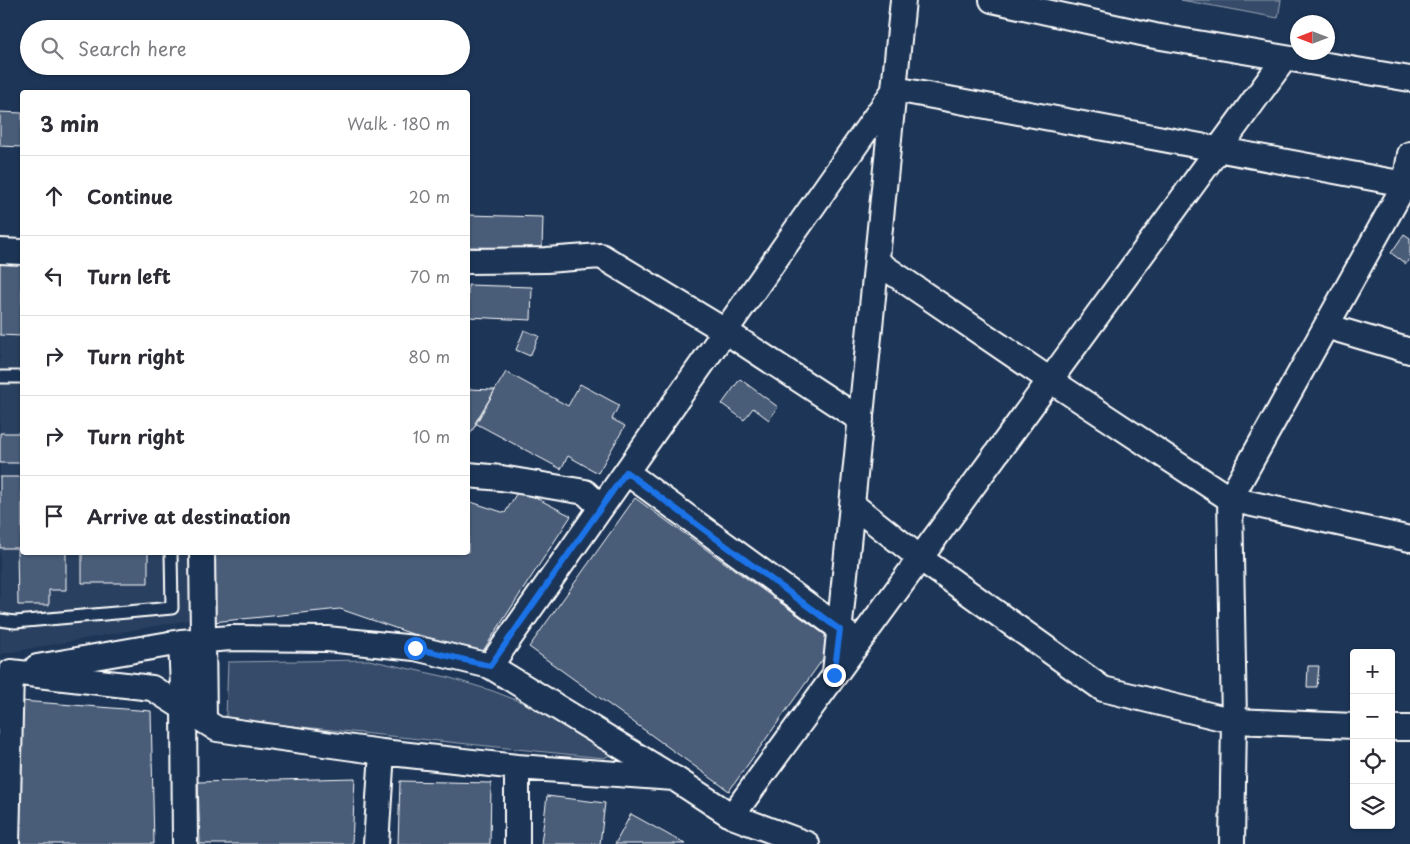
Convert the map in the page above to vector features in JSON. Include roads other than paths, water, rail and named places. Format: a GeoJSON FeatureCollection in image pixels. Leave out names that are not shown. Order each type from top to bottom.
{"type":"FeatureCollection","features":[{"type":"Feature","properties":{"kind":"street"},"geometry":{"type":"LineString","coordinates":[[732,816],[834,675],[849,636],[853,505],[903,0]]}},
{"type":"Feature","properties":{"kind":"street"},"geometry":{"type":"LineString","coordinates":[[992,0],[1155,36],[1410,78]]}},
{"type":"Feature","properties":{"kind":"street"},"geometry":{"type":"LineString","coordinates":[[849,636],[920,558],[1285,58]]}},
{"type":"Feature","properties":{"kind":"street"},"geometry":{"type":"LineString","coordinates":[[895,88],[1408,185]]}},
{"type":"Feature","properties":{"kind":"street"},"geometry":{"type":"LineString","coordinates":[[490,666],[895,88]]}},
{"type":"Feature","properties":{"kind":"street"},"geometry":{"type":"LineString","coordinates":[[1232,844],[1234,721],[1230,499],[1326,326],[1408,185],[1410,154]]}},
{"type":"Feature","properties":{"kind":"street"},"geometry":{"type":"LineString","coordinates":[[0,251],[20,252]]}},
{"type":"Feature","properties":{"kind":"street"},"geometry":{"type":"LineString","coordinates":[[470,261],[546,260],[601,256],[725,331],[861,420]]}},
{"type":"Feature","properties":{"kind":"street"},"geometry":{"type":"LineString","coordinates":[[877,262],[1050,380],[1230,499],[1410,539]]}},
{"type":"Feature","properties":{"kind":"street"},"geometry":{"type":"LineString","coordinates":[[1326,326],[1410,351]]}},
{"type":"Feature","properties":{"kind":"street"},"geometry":{"type":"LineString","coordinates":[[626,472],[849,636]]}},
{"type":"Feature","properties":{"kind":"street"},"geometry":{"type":"LineString","coordinates":[[470,475],[501,478],[585,492],[601,507]]}},
{"type":"Feature","properties":{"kind":"street"},"geometry":{"type":"LineString","coordinates":[[853,505],[920,558],[1103,689],[1234,721],[1350,726]]}},
{"type":"Feature","properties":{"kind":"street"},"geometry":{"type":"LineString","coordinates":[[185,844],[194,716],[192,641],[202,555]]}},
{"type":"Feature","properties":{"kind":"street"},"geometry":{"type":"LineString","coordinates":[[5,672],[192,641],[231,638],[327,639],[415,648],[490,666],[674,778],[732,816],[801,843]]}},
{"type":"Feature","properties":{"kind":"street"},"geometry":{"type":"LineString","coordinates":[[5,672],[152,688],[217,729],[382,752],[517,767],[674,778]]}},
{"type":"Feature","properties":{"kind":"street"},"geometry":{"type":"LineString","coordinates":[[5,672],[6,844]]}},
{"type":"Feature","properties":{"kind":"street"},"geometry":{"type":"LineString","coordinates":[[1395,728],[1410,728]]}},
{"type":"Feature","properties":{"kind":"street"},"geometry":{"type":"LineString","coordinates":[[376,844],[382,752]]}},
{"type":"Feature","properties":{"kind":"street"},"geometry":{"type":"LineString","coordinates":[[517,767],[517,844]]}},
{"type":"Feature","properties":{"kind":"lane"},"geometry":{"type":"LineString","coordinates":[[0,377],[20,377]]}},
{"type":"Feature","properties":{"kind":"lane"},"geometry":{"type":"LineString","coordinates":[[0,620],[15,622],[172,608],[172,555]]}}]}
